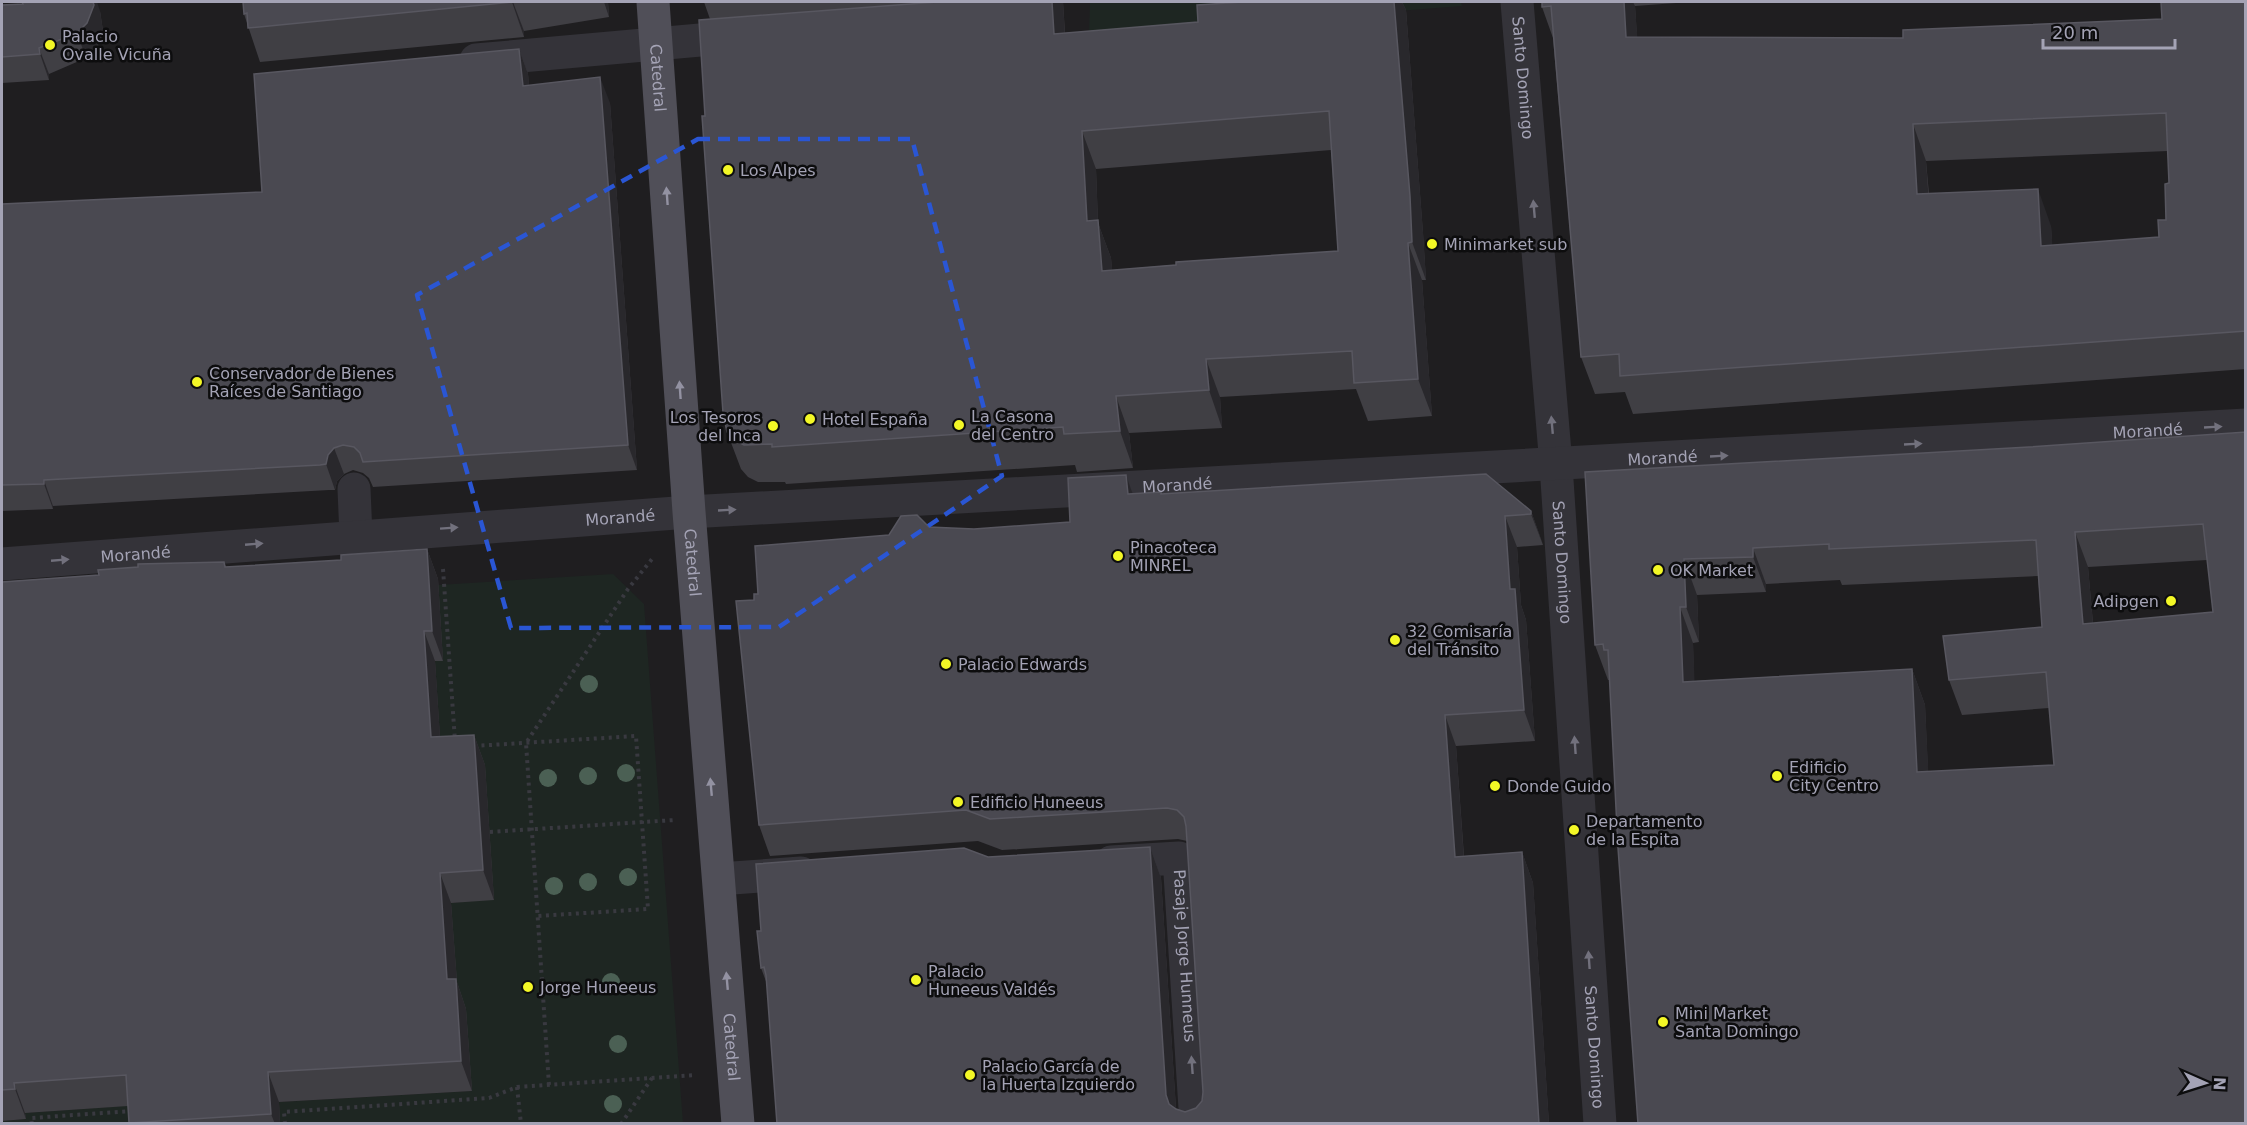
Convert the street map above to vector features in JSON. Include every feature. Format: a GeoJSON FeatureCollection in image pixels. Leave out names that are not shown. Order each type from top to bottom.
{"type":"FeatureCollection","features":[{"type":"Feature","properties":{"kind":"main road","name":"Catedral"},"geometry":{"type":"LineString","coordinates":[[653,2],[689,512],[738,1124]]}},
{"type":"Feature","properties":{"kind":"street","name":"Santo Domingo"},"geometry":{"type":"LineString","coordinates":[[1517,2],[1556,465],[1600,1124]]}},
{"type":"Feature","properties":{"kind":"street"},"geometry":{"type":"LineString","coordinates":[[441,64],[773,34]]}},
{"type":"Feature","properties":{"kind":"street","name":"Morandé"},"geometry":{"type":"LineString","coordinates":[[2,564],[689,512],[2246,425]]}},
{"type":"Feature","properties":{"kind":"street"},"geometry":{"type":"LineString","coordinates":[[354,489],[357,536]]}},
{"type":"Feature","properties":{"kind":"street","name":"Pasaje Jorge Hunneus"},"geometry":{"type":"LineString","coordinates":[[1077,864],[1179,858],[1196,1124]]}},
{"type":"Feature","properties":{"kind":"street"},"geometry":{"type":"LineString","coordinates":[[718,879],[825,871]]}},
{"type":"Feature","properties":{"kind":"path"},"geometry":{"type":"LineString","coordinates":[[445,585],[455,748]]}},
{"type":"Feature","properties":{"kind":"path"},"geometry":{"type":"LineString","coordinates":[[549,1085],[526,743],[628,589]]}},
{"type":"Feature","properties":{"kind":"path"},"geometry":{"type":"LineString","coordinates":[[467,747],[636,735],[648,909],[538,916]]}},
{"type":"Feature","properties":{"kind":"path"},"geometry":{"type":"LineString","coordinates":[[490,832],[660,821]]}},
{"type":"Feature","properties":{"kind":"path"},"geometry":{"type":"LineString","coordinates":[[285,1124],[284,1112],[489,1098],[517,1087],[680,1076]]}},
{"type":"Feature","properties":{"kind":"path"},"geometry":{"type":"LineString","coordinates":[[621,1124],[652,1078]]}},
{"type":"Feature","properties":{"kind":"path"},"geometry":{"type":"LineString","coordinates":[[517,1087],[521,1124]]}},
{"type":"Feature","properties":{"kind":"path"},"geometry":{"type":"LineString","coordinates":[[32,1124],[31,1118],[132,1111],[132,1117]]}},
{"type":"Feature","properties":{"kind":"highlighted area"},"geometry":{"type":"Polygon","coordinates":[[[698,139],[912,139],[1002,476],[779,627],[511,628],[417,295],[698,139]]]}},
{"type":"Feature","properties":{"kind":"shaded area"},"geometry":{"type":"Polygon","coordinates":[[[2,2],[2245,2],[2245,1123],[2,1123],[2,2]]]}},
{"type":"Feature","properties":{"kind":"shaded area"},"geometry":{"type":"Polygon","coordinates":[[[1090,2],[1461,2],[1462,6],[1089,35],[1090,2]]]}},
{"type":"Feature","properties":{"kind":"shaded area"},"geometry":{"type":"Polygon","coordinates":[[[613,574],[644,604],[683,1123],[280,1123],[279,1102],[472,1091],[458,1009],[451,903],[494,899],[442,767],[435,661],[442,661],[438,585],[613,574]]]}},
{"type":"Feature","properties":{"kind":"shaded area"},"geometry":{"type":"Polygon","coordinates":[[[137,1105],[138,1124],[2,1124],[2,1121],[26,1119],[25,1113],[137,1105]]]}},
{"type":"Feature","properties":{"kind":"building"},"geometry":{"type":"Polygon","coordinates":[[[22,2],[93,2],[94,5],[87,23],[77,33],[39,48],[40,54],[2,57],[2,5],[23,4],[22,2]]]}},
{"type":"Feature","properties":{"kind":"building"},"geometry":{"type":"Polygon","coordinates":[[[243,2],[512,2],[248,28],[247,13],[244,14],[243,2]]]}},
{"type":"Feature","properties":{"kind":"building"},"geometry":{"type":"Polygon","coordinates":[[[937,2],[1052,2],[1054,34],[1198,22],[1197,5],[1243,2],[1394,2],[1410,196],[1412,242],[1408,243],[1418,379],[1354,383],[1352,351],[1206,359],[1209,390],[1116,396],[1120,431],[1064,434],[1063,427],[772,447],[772,444],[744,445],[734,440],[727,432],[723,413],[702,116],[705,116],[699,20],[937,2]],[[1329,111],[1082,131],[1087,221],[1098,220],[1102,271],[1176,265],[1176,262],[1338,251],[1329,111]]]}},
{"type":"Feature","properties":{"kind":"building"},"geometry":{"type":"Polygon","coordinates":[[[1542,2],[1624,2],[1626,37],[1903,38],[1903,30],[2162,19],[2161,2],[2246,2],[2246,331],[1620,376],[1619,354],[1581,357],[1551,6],[1542,7],[1542,2]],[[2166,113],[1913,124],[1917,194],[2038,189],[2041,246],[2159,237],[2158,220],[2166,220],[2165,184],[2169,183],[2166,113]]]}},
{"type":"Feature","properties":{"kind":"building"},"geometry":{"type":"Polygon","coordinates":[[[519,49],[523,86],[600,77],[628,445],[363,462],[360,453],[354,447],[343,445],[334,448],[328,455],[326,464],[320,465],[44,480],[44,484],[2,485],[2,204],[262,192],[254,74],[519,49]]]}},
{"type":"Feature","properties":{"kind":"building"},"geometry":{"type":"Polygon","coordinates":[[[2246,432],[2246,1124],[1638,1124],[1618,848],[1608,650],[1604,650],[1603,644],[1595,645],[1585,472],[2029,447],[2246,432]],[[2203,524],[2075,532],[2083,624],[2213,612],[2203,524]],[[2036,540],[1829,549],[1829,544],[1753,548],[1753,557],[1684,559],[1686,607],[1680,607],[1683,682],[1912,669],[1917,772],[2054,765],[2046,672],[1949,680],[1943,636],[2042,627],[2036,540]]]}},
{"type":"Feature","properties":{"kind":"building"},"geometry":{"type":"Polygon","coordinates":[[[1486,474],[1531,511],[1531,514],[1505,516],[1510,589],[1515,589],[1524,710],[1445,715],[1455,857],[1522,852],[1539,1124],[777,1124],[766,975],[764,967],[761,968],[757,931],[761,931],[756,864],[964,848],[988,857],[1150,847],[1166,1095],[1169,1104],[1185,1112],[1196,1108],[1202,1101],[1203,1092],[1186,826],[1184,817],[1177,810],[1167,808],[990,819],[966,810],[759,825],[736,601],[754,600],[754,594],[758,594],[755,546],[889,535],[901,516],[917,515],[929,527],[974,529],[1070,522],[1068,478],[1126,475],[1128,494],[1161,492],[1161,494],[1486,474]]]}},
{"type":"Feature","properties":{"kind":"building"},"geometry":{"type":"Polygon","coordinates":[[[427,549],[432,631],[424,631],[431,737],[474,735],[483,870],[440,873],[447,979],[456,979],[461,1061],[268,1072],[271,1114],[129,1123],[126,1075],[14,1083],[15,1089],[2,1090],[2,582],[99,575],[98,570],[138,567],[138,564],[224,562],[225,567],[341,560],[341,555],[427,549]]]}},
{"type":"Feature","properties":{"kind":"place","name":"Palacio Ovalle Vicuña"},"geometry":{"type":"Point","coordinates":[50,45]}},
{"type":"Feature","properties":{"kind":"place","name":"Los Alpes"},"geometry":{"type":"Point","coordinates":[728,170]}},
{"type":"Feature","properties":{"kind":"place","name":"Minimarket sub"},"geometry":{"type":"Point","coordinates":[1432,244]}},
{"type":"Feature","properties":{"kind":"place","name":"Conservador de Bienes Raíces de Santiago"},"geometry":{"type":"Point","coordinates":[197,382]}},
{"type":"Feature","properties":{"kind":"place","name":"Hotel España"},"geometry":{"type":"Point","coordinates":[810,419]}},
{"type":"Feature","properties":{"kind":"place","name":"La Casona del Centro"},"geometry":{"type":"Point","coordinates":[959,425]}},
{"type":"Feature","properties":{"kind":"place","name":"Los Tesoros del Inca"},"geometry":{"type":"Point","coordinates":[773,426]}},
{"type":"Feature","properties":{"kind":"place","name":"Pinacoteca MINREL"},"geometry":{"type":"Point","coordinates":[1118,556]}},
{"type":"Feature","properties":{"kind":"place","name":"OK Market"},"geometry":{"type":"Point","coordinates":[1658,570]}},
{"type":"Feature","properties":{"kind":"place","name":"Adipgen"},"geometry":{"type":"Point","coordinates":[2171,601]}},
{"type":"Feature","properties":{"kind":"place","name":"32 Comisaría del Tránsito"},"geometry":{"type":"Point","coordinates":[1395,640]}},
{"type":"Feature","properties":{"kind":"place","name":"Palacio Edwards"},"geometry":{"type":"Point","coordinates":[946,664]}},
{"type":"Feature","properties":{"kind":"place","name":"Edificio City Centro"},"geometry":{"type":"Point","coordinates":[1777,776]}},
{"type":"Feature","properties":{"kind":"place","name":"Donde Guido"},"geometry":{"type":"Point","coordinates":[1495,786]}},
{"type":"Feature","properties":{"kind":"place","name":"Edificio Huneeus"},"geometry":{"type":"Point","coordinates":[958,802]}},
{"type":"Feature","properties":{"kind":"place","name":"Departamento de la Espita"},"geometry":{"type":"Point","coordinates":[1574,830]}},
{"type":"Feature","properties":{"kind":"place","name":"Palacio Huneeus Valdés"},"geometry":{"type":"Point","coordinates":[916,980]}},
{"type":"Feature","properties":{"kind":"place","name":"Jorge Huneeus"},"geometry":{"type":"Point","coordinates":[528,987]}},
{"type":"Feature","properties":{"kind":"place","name":"Mini Market Santa Domingo"},"geometry":{"type":"Point","coordinates":[1663,1022]}},
{"type":"Feature","properties":{"kind":"place","name":"Palacio García de la Huerta Izquierdo"},"geometry":{"type":"Point","coordinates":[970,1075]}}]}
